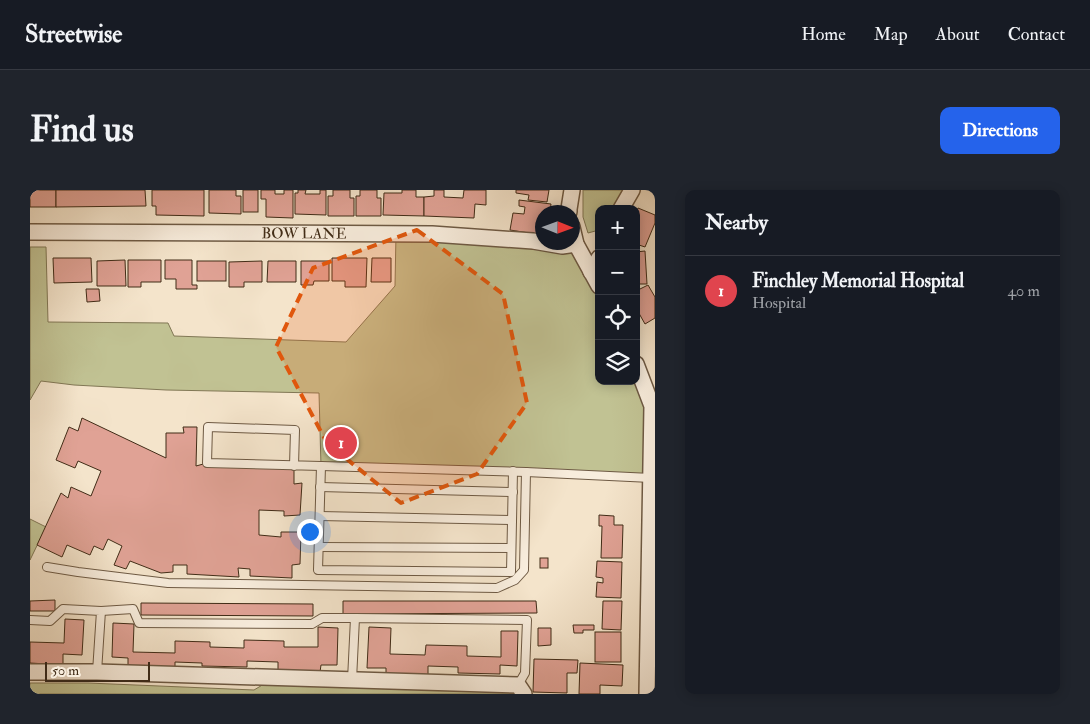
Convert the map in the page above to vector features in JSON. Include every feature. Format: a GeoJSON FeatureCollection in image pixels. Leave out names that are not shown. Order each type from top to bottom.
{"type":"FeatureCollection","features":[{"type":"Feature","properties":{"kind":"street"},"geometry":{"type":"LineString","coordinates":[[570,205],[572,190]]}},
{"type":"Feature","properties":{"kind":"street"},"geometry":{"type":"LineString","coordinates":[[623,205],[632,190]]}},
{"type":"Feature","properties":{"kind":"street","name":"BOW LANE"},"geometry":{"type":"LineString","coordinates":[[30,232],[432,234],[535,242]]}},
{"type":"Feature","properties":{"kind":"street"},"geometry":{"type":"LineString","coordinates":[[580,248],[595,265]]}},
{"type":"Feature","properties":{"kind":"street"},"geometry":{"type":"LineString","coordinates":[[640,374],[652,406],[646,694]]}},
{"type":"Feature","properties":{"kind":"street"},"geometry":{"type":"LineString","coordinates":[[30,672],[98,672],[352,680],[521,689]]}},
{"type":"Feature","properties":{"kind":"lane"},"geometry":{"type":"LineString","coordinates":[[294,466],[295,430],[208,427],[207,464],[294,466],[321,466],[513,471],[651,478]]}},
{"type":"Feature","properties":{"kind":"lane"},"geometry":{"type":"LineString","coordinates":[[321,466],[318,570],[511,572],[513,471]]}},
{"type":"Feature","properties":{"kind":"lane"},"geometry":{"type":"LineString","coordinates":[[46,567],[168,583],[497,588],[515,580],[524,570],[526,472]]}},
{"type":"Feature","properties":{"kind":"lane"},"geometry":{"type":"LineString","coordinates":[[320,486],[512,492]]}},
{"type":"Feature","properties":{"kind":"lane"},"geometry":{"type":"LineString","coordinates":[[320,516],[512,520]]}},
{"type":"Feature","properties":{"kind":"lane"},"geometry":{"type":"LineString","coordinates":[[319,547],[511,548]]}},
{"type":"Feature","properties":{"kind":"lane"},"geometry":{"type":"LineString","coordinates":[[30,620],[50,620],[63,609],[133,610],[139,622],[312,624],[322,618],[527,620],[526,673],[521,689]]}},
{"type":"Feature","properties":{"kind":"lane"},"geometry":{"type":"LineString","coordinates":[[98,672],[101,611]]}},
{"type":"Feature","properties":{"kind":"lane"},"geometry":{"type":"LineString","coordinates":[[352,680],[355,618]]}},
{"type":"Feature","properties":{"kind":"highlighted area"},"geometry":{"type":"Polygon","coordinates":[[[417,230],[503,294],[527,403],[477,474],[401,503],[327,443],[276,347],[313,268],[417,230]]]}},
{"type":"Feature","properties":{"kind":"green space"},"geometry":{"type":"Polygon","coordinates":[[[583,190],[623,190],[616,205],[595,205],[595,231],[588,233],[583,217],[583,190]]]}},
{"type":"Feature","properties":{"kind":"green space"},"geometry":{"type":"Polygon","coordinates":[[[396,234],[535,244],[535,250],[580,250],[595,279],[595,385],[639,385],[652,406],[651,478],[321,466],[319,393],[166,390],[74,385],[41,381],[30,400],[30,247],[46,247],[48,322],[168,323],[174,336],[346,342],[395,286],[396,234]]]}},
{"type":"Feature","properties":{"kind":"green space"},"geometry":{"type":"Polygon","coordinates":[[[30,519],[46,527],[30,560],[30,519]]]}},
{"type":"Feature","properties":{"kind":"green space"},"geometry":{"type":"Polygon","coordinates":[[[30,683],[88,683],[254,690],[264,684],[513,691],[515,694],[30,694],[30,683]]]}},
{"type":"Feature","properties":{"kind":"building"},"geometry":{"type":"Polygon","coordinates":[[[30,190],[56,190],[56,207],[30,207],[30,190]]]}},
{"type":"Feature","properties":{"kind":"building"},"geometry":{"type":"Polygon","coordinates":[[[56,190],[145,190],[146,206],[56,207],[56,190]]]}},
{"type":"Feature","properties":{"kind":"building"},"geometry":{"type":"Polygon","coordinates":[[[152,190],[204,190],[204,216],[156,215],[156,206],[152,206],[152,190]]]}},
{"type":"Feature","properties":{"kind":"building"},"geometry":{"type":"Polygon","coordinates":[[[209,190],[236,190],[236,196],[241,196],[241,214],[209,213],[209,190]]]}},
{"type":"Feature","properties":{"kind":"building"},"geometry":{"type":"Polygon","coordinates":[[[243,190],[258,190],[258,212],[243,212],[243,190]]]}},
{"type":"Feature","properties":{"kind":"building"},"geometry":{"type":"Polygon","coordinates":[[[261,190],[275,190],[275,194],[284,194],[284,190],[293,190],[293,218],[266,217],[266,199],[261,199],[261,190]]]}},
{"type":"Feature","properties":{"kind":"building"},"geometry":{"type":"Polygon","coordinates":[[[298,190],[306,190],[305,194],[320,194],[320,190],[326,190],[326,215],[295,214],[295,193],[298,193],[298,190]]]}},
{"type":"Feature","properties":{"kind":"building"},"geometry":{"type":"Polygon","coordinates":[[[333,190],[350,190],[350,198],[354,198],[354,216],[328,216],[328,196],[333,196],[333,190]]]}},
{"type":"Feature","properties":{"kind":"building"},"geometry":{"type":"Polygon","coordinates":[[[360,190],[377,190],[377,198],[381,198],[381,216],[356,216],[356,196],[360,196],[360,190]]]}},
{"type":"Feature","properties":{"kind":"building"},"geometry":{"type":"Polygon","coordinates":[[[402,190],[416,190],[416,197],[424,197],[424,216],[383,215],[384,193],[402,193],[402,190]]]}},
{"type":"Feature","properties":{"kind":"building"},"geometry":{"type":"Polygon","coordinates":[[[434,190],[444,190],[444,197],[463,198],[464,190],[486,190],[486,205],[475,204],[474,218],[424,216],[424,197],[434,196],[434,190]]]}},
{"type":"Feature","properties":{"kind":"building"},"geometry":{"type":"Polygon","coordinates":[[[516,190],[549,190],[547,202],[528,200],[529,195],[516,193],[516,190]]]}},
{"type":"Feature","properties":{"kind":"building"},"geometry":{"type":"Polygon","coordinates":[[[519,200],[551,204],[535,205],[535,234],[510,230],[513,213],[524,214],[525,207],[519,206],[519,200]]]}},
{"type":"Feature","properties":{"kind":"building"},"geometry":{"type":"Polygon","coordinates":[[[640,209],[655,215],[655,223],[645,247],[640,245],[640,209]]]}},
{"type":"Feature","properties":{"kind":"building"},"geometry":{"type":"Polygon","coordinates":[[[645,251],[647,284],[640,284],[640,252],[645,251]]]}},
{"type":"Feature","properties":{"kind":"building"},"geometry":{"type":"Polygon","coordinates":[[[53,258],[91,258],[92,282],[54,283],[53,258]]]}},
{"type":"Feature","properties":{"kind":"building"},"geometry":{"type":"Polygon","coordinates":[[[332,258],[367,258],[366,287],[345,287],[345,281],[332,281],[332,258]]]}},
{"type":"Feature","properties":{"kind":"building"},"geometry":{"type":"Polygon","coordinates":[[[372,258],[391,258],[391,282],[371,282],[372,258]]]}},
{"type":"Feature","properties":{"kind":"building"},"geometry":{"type":"Polygon","coordinates":[[[125,260],[126,286],[97,286],[97,261],[125,260]]]}},
{"type":"Feature","properties":{"kind":"building"},"geometry":{"type":"Polygon","coordinates":[[[128,260],[161,260],[161,282],[141,282],[141,287],[128,287],[128,260]]]}},
{"type":"Feature","properties":{"kind":"building"},"geometry":{"type":"Polygon","coordinates":[[[165,260],[192,260],[192,285],[197,285],[197,289],[176,289],[176,279],[165,279],[165,260]]]}},
{"type":"Feature","properties":{"kind":"building"},"geometry":{"type":"Polygon","coordinates":[[[197,261],[226,261],[226,281],[197,281],[197,261]]]}},
{"type":"Feature","properties":{"kind":"building"},"geometry":{"type":"Polygon","coordinates":[[[262,261],[262,282],[244,282],[244,287],[229,287],[229,262],[262,261]]]}},
{"type":"Feature","properties":{"kind":"building"},"geometry":{"type":"Polygon","coordinates":[[[268,261],[296,261],[296,282],[267,282],[268,261]]]}},
{"type":"Feature","properties":{"kind":"building"},"geometry":{"type":"Polygon","coordinates":[[[301,261],[329,261],[329,281],[314,281],[313,285],[301,285],[301,261]]]}},
{"type":"Feature","properties":{"kind":"building"},"geometry":{"type":"Polygon","coordinates":[[[648,285],[655,297],[655,318],[645,324],[640,315],[640,289],[648,285]]]}},
{"type":"Feature","properties":{"kind":"building"},"geometry":{"type":"Polygon","coordinates":[[[86,289],[99,289],[100,301],[87,302],[86,289]]]}},
{"type":"Feature","properties":{"kind":"building"},"geometry":{"type":"Polygon","coordinates":[[[82,418],[166,458],[166,433],[184,433],[183,427],[197,427],[196,466],[207,463],[294,469],[294,484],[302,483],[300,515],[284,516],[284,511],[259,510],[259,535],[281,537],[281,532],[301,532],[300,564],[292,565],[292,578],[250,576],[250,569],[238,568],[239,577],[187,574],[187,565],[173,565],[173,572],[161,573],[130,561],[126,569],[114,565],[122,546],[108,539],[103,550],[94,546],[90,555],[67,545],[62,557],[37,545],[61,493],[68,498],[71,487],[91,496],[101,471],[78,461],[75,468],[56,460],[69,427],[78,431],[82,418]]]}},
{"type":"Feature","properties":{"kind":"building"},"geometry":{"type":"Polygon","coordinates":[[[599,515],[614,516],[614,525],[623,525],[622,558],[601,558],[602,526],[599,526],[599,515]]]}},
{"type":"Feature","properties":{"kind":"building"},"geometry":{"type":"Polygon","coordinates":[[[540,558],[548,558],[548,568],[540,568],[540,558]]]}},
{"type":"Feature","properties":{"kind":"building"},"geometry":{"type":"Polygon","coordinates":[[[597,561],[622,562],[621,598],[596,597],[597,582],[603,583],[603,578],[596,577],[597,561]]]}},
{"type":"Feature","properties":{"kind":"building"},"geometry":{"type":"Polygon","coordinates":[[[55,600],[55,611],[30,611],[30,601],[55,600]]]}},
{"type":"Feature","properties":{"kind":"building"},"geometry":{"type":"Polygon","coordinates":[[[343,601],[536,601],[537,613],[343,614],[343,601]]]}},
{"type":"Feature","properties":{"kind":"building"},"geometry":{"type":"Polygon","coordinates":[[[603,601],[622,601],[621,630],[602,629],[603,601]]]}},
{"type":"Feature","properties":{"kind":"building"},"geometry":{"type":"Polygon","coordinates":[[[141,603],[313,604],[313,616],[141,615],[141,603]]]}},
{"type":"Feature","properties":{"kind":"building"},"geometry":{"type":"Polygon","coordinates":[[[65,619],[84,620],[82,655],[63,654],[63,665],[30,663],[30,642],[64,643],[65,619]]]}},
{"type":"Feature","properties":{"kind":"building"},"geometry":{"type":"Polygon","coordinates":[[[113,623],[134,624],[133,652],[175,653],[175,641],[210,642],[210,647],[244,648],[244,640],[284,641],[284,647],[318,647],[318,627],[338,628],[337,665],[321,665],[320,672],[278,671],[278,662],[247,661],[247,667],[202,666],[202,663],[175,662],[175,669],[128,668],[128,658],[112,657],[113,623]]]}},
{"type":"Feature","properties":{"kind":"building"},"geometry":{"type":"Polygon","coordinates":[[[573,625],[594,625],[594,630],[583,630],[583,633],[574,633],[573,625]]]}},
{"type":"Feature","properties":{"kind":"building"},"geometry":{"type":"Polygon","coordinates":[[[369,627],[391,628],[390,654],[425,655],[426,645],[467,646],[467,656],[501,657],[501,631],[518,631],[517,666],[500,665],[500,674],[458,673],[458,667],[428,666],[428,675],[386,674],[386,668],[367,668],[369,627]]]}},
{"type":"Feature","properties":{"kind":"building"},"geometry":{"type":"Polygon","coordinates":[[[538,628],[551,628],[551,645],[538,646],[538,628]]]}},
{"type":"Feature","properties":{"kind":"building"},"geometry":{"type":"Polygon","coordinates":[[[595,632],[621,632],[621,662],[595,662],[595,632]]]}},
{"type":"Feature","properties":{"kind":"building"},"geometry":{"type":"Polygon","coordinates":[[[534,659],[578,660],[577,673],[567,673],[567,693],[533,692],[534,659]]]}},
{"type":"Feature","properties":{"kind":"building"},"geometry":{"type":"Polygon","coordinates":[[[580,663],[623,665],[622,686],[600,685],[600,694],[579,694],[580,663]]]}},
{"type":"Feature","properties":{"kind":"place","name":"Finchley Memorial Hospital"},"geometry":{"type":"Point","coordinates":[341,443]}}]}
